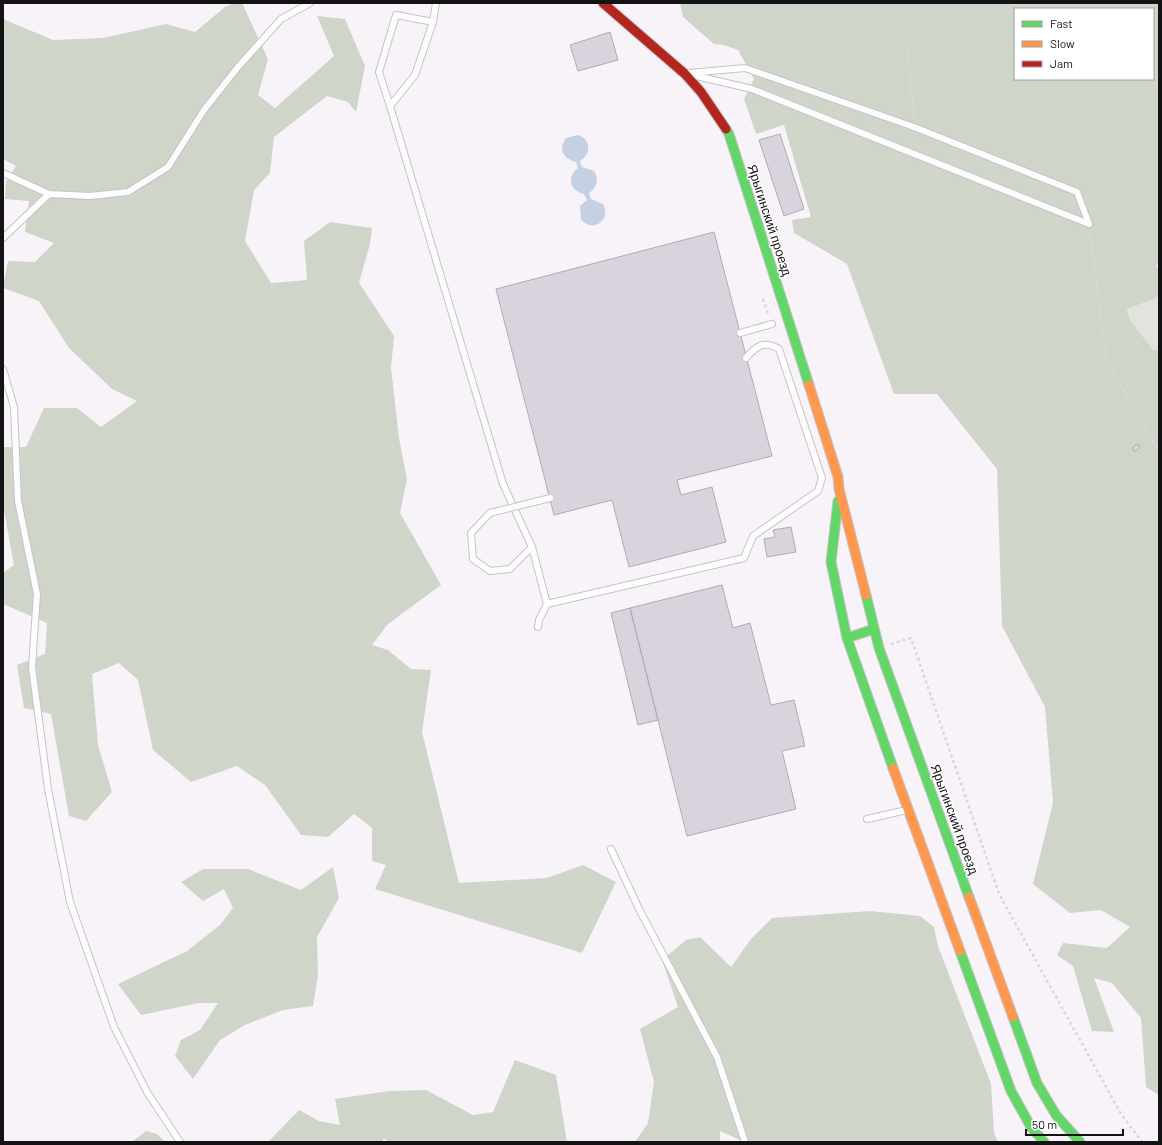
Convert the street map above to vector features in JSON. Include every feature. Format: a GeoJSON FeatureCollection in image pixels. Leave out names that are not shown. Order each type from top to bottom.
{"type":"FeatureCollection","features":[{"type":"Feature","properties":{"kind":"main road","name":"Ярыгинский проезд"},"geometry":{"type":"LineString","coordinates":[[603,3],[685,74],[701,92],[729,134],[838,477],[839,489],[879,648],[1037,1083],[1056,1115],[1080,1142]]}},
{"type":"Feature","properties":{"kind":"main road","name":"Ярыгинский проезд"},"geometry":{"type":"LineString","coordinates":[[839,489],[831,562],[847,638],[1010,1091],[1031,1127],[1044,1142]]}},
{"type":"Feature","properties":{"kind":"main road"},"geometry":{"type":"LineString","coordinates":[[847,638],[874,629]]}},
{"type":"Feature","properties":{"kind":"lane"},"geometry":{"type":"LineString","coordinates":[[3,173],[49,194],[90,196],[128,192],[168,167],[204,110],[238,67],[281,19],[310,3]]}},
{"type":"Feature","properties":{"kind":"lane"},"geometry":{"type":"LineString","coordinates":[[390,106],[414,75],[433,22],[436,3]]}},
{"type":"Feature","properties":{"kind":"lane"},"geometry":{"type":"LineString","coordinates":[[433,22],[396,15],[380,72],[503,484],[532,547],[547,604],[539,620],[538,627]]}},
{"type":"Feature","properties":{"kind":"lane"},"geometry":{"type":"LineString","coordinates":[[685,74],[745,68],[914,127],[1077,192],[1089,224]]}},
{"type":"Feature","properties":{"kind":"lane"},"geometry":{"type":"LineString","coordinates":[[685,74],[752,89],[1089,224]]}},
{"type":"Feature","properties":{"kind":"lane"},"geometry":{"type":"LineString","coordinates":[[3,238],[49,194]]}},
{"type":"Feature","properties":{"kind":"lane"},"geometry":{"type":"LineString","coordinates":[[740,333],[772,324]]}},
{"type":"Feature","properties":{"kind":"lane"},"geometry":{"type":"LineString","coordinates":[[547,604],[744,558],[753,536],[818,491],[822,478],[779,349],[772,344],[764,344],[754,348],[746,358]]}},
{"type":"Feature","properties":{"kind":"lane"},"geometry":{"type":"LineString","coordinates":[[3,369],[14,407],[18,501],[37,594],[32,667],[48,790],[70,902],[114,1027],[147,1092],[180,1142]]}},
{"type":"Feature","properties":{"kind":"lane"},"geometry":{"type":"LineString","coordinates":[[532,547],[510,569],[490,571],[473,559],[471,534],[490,513],[550,498]]}},
{"type":"Feature","properties":{"kind":"lane"},"geometry":{"type":"LineString","coordinates":[[867,819],[908,810]]}},
{"type":"Feature","properties":{"kind":"lane"},"geometry":{"type":"LineString","coordinates":[[611,849],[639,909],[717,1057],[745,1142]]}},
{"type":"Feature","properties":{"kind":"path"},"geometry":{"type":"LineString","coordinates":[[908,53],[914,127]]}},
{"type":"Feature","properties":{"kind":"path"},"geometry":{"type":"LineString","coordinates":[[1089,224],[1106,359],[1159,452]]}},
{"type":"Feature","properties":{"kind":"path"},"geometry":{"type":"LineString","coordinates":[[763,299],[772,324]]}},
{"type":"Feature","properties":{"kind":"path"},"geometry":{"type":"LineString","coordinates":[[879,648],[911,638],[999,894],[1121,1114],[1142,1142]]}},
{"type":"Feature","properties":{"kind":"shaded area"},"geometry":{"type":"Polygon","coordinates":[[[234,3],[242,3],[268,59],[258,95],[275,108],[334,56],[317,16],[345,19],[365,66],[356,112],[348,102],[327,96],[274,137],[270,173],[254,190],[245,241],[271,283],[307,280],[304,241],[330,222],[372,228],[370,244],[359,283],[394,336],[391,368],[399,438],[407,479],[400,513],[441,585],[388,624],[372,645],[388,650],[411,669],[431,670],[422,732],[459,883],[547,878],[583,865],[616,882],[582,953],[375,889],[386,865],[372,861],[372,828],[354,814],[328,837],[301,835],[265,785],[237,766],[191,782],[153,750],[138,680],[119,663],[92,674],[98,745],[112,792],[86,821],[69,816],[51,714],[24,708],[17,665],[45,654],[47,623],[3,604],[3,573],[14,565],[3,505],[3,447],[26,447],[44,408],[77,408],[101,427],[137,401],[112,389],[69,348],[39,301],[3,288],[8,261],[35,262],[54,243],[25,232],[29,201],[5,199],[6,181],[16,166],[3,159],[3,19],[53,40],[103,38],[166,24],[195,32],[225,7],[234,3]]]}},
{"type":"Feature","properties":{"kind":"shaded area"},"geometry":{"type":"Polygon","coordinates":[[[680,3],[1159,3],[1159,263],[1156,266],[1159,269],[1159,294],[1157,298],[1127,309],[1130,320],[1153,350],[1159,350],[1159,1095],[1146,1087],[1141,1018],[1112,983],[1094,978],[1114,1032],[1092,1031],[1073,966],[1057,955],[1063,943],[1107,948],[1130,927],[1101,910],[1070,913],[1033,884],[1053,803],[1045,707],[1002,626],[997,469],[937,394],[894,394],[847,264],[794,233],[792,220],[811,217],[784,125],[756,134],[744,99],[754,79],[738,50],[724,45],[714,44],[683,17],[680,3]]]}},
{"type":"Feature","properties":{"kind":"shaded area"},"geometry":{"type":"Polygon","coordinates":[[[1159,294],[1159,350],[1153,351],[1130,320],[1127,309],[1157,298],[1159,294]]]}},
{"type":"Feature","properties":{"kind":"shaded area"},"geometry":{"type":"Polygon","coordinates":[[[333,867],[339,898],[317,937],[318,975],[313,1006],[283,1010],[245,1025],[220,1040],[193,1079],[175,1056],[181,1040],[200,1030],[218,1003],[199,1003],[141,1015],[118,984],[187,951],[220,925],[233,908],[224,889],[203,901],[181,882],[203,869],[248,869],[301,890],[333,867]]]}},
{"type":"Feature","properties":{"kind":"shaded area"},"geometry":{"type":"Polygon","coordinates":[[[870,911],[920,916],[934,927],[938,946],[991,1084],[994,1133],[998,1142],[744,1142],[720,1131],[720,1142],[635,1142],[648,1123],[654,1082],[640,1029],[678,1007],[662,960],[686,940],[700,937],[731,967],[751,939],[772,918],[870,911]]]}},
{"type":"Feature","properties":{"kind":"shaded area"},"geometry":{"type":"Polygon","coordinates":[[[515,1060],[556,1075],[567,1142],[390,1142],[383,1138],[383,1142],[268,1142],[299,1110],[319,1121],[340,1125],[335,1099],[389,1091],[426,1090],[473,1115],[493,1112],[515,1060]]]}},
{"type":"Feature","properties":{"kind":"shaded area"},"geometry":{"type":"Polygon","coordinates":[[[146,1131],[157,1134],[165,1142],[132,1142],[146,1131]]]}},
{"type":"Feature","properties":{"kind":"water"},"geometry":{"type":"Polygon","coordinates":[[[578,135],[588,143],[587,155],[580,161],[582,167],[594,171],[597,177],[596,186],[589,193],[591,199],[603,204],[605,210],[603,220],[595,225],[585,223],[581,219],[580,206],[587,200],[584,194],[575,190],[571,183],[572,175],[578,168],[576,162],[568,159],[562,150],[562,146],[566,138],[578,135]]]}},
{"type":"Feature","properties":{"kind":"building"},"geometry":{"type":"Polygon","coordinates":[[[610,32],[618,60],[578,71],[570,45],[610,32]]]}},
{"type":"Feature","properties":{"kind":"building"},"geometry":{"type":"Polygon","coordinates":[[[780,134],[804,209],[784,216],[759,140],[780,134]]]}},
{"type":"Feature","properties":{"kind":"building"},"geometry":{"type":"Polygon","coordinates":[[[714,232],[772,456],[677,480],[681,495],[712,487],[726,542],[629,567],[612,500],[554,515],[496,289],[714,232]]]}},
{"type":"Feature","properties":{"kind":"building"},"geometry":{"type":"Polygon","coordinates":[[[1137,444],[1140,447],[1135,452],[1132,448],[1137,444]]]}},
{"type":"Feature","properties":{"kind":"building"},"geometry":{"type":"Polygon","coordinates":[[[791,527],[796,552],[767,557],[764,539],[775,537],[773,530],[791,527]]]}},
{"type":"Feature","properties":{"kind":"building"},"geometry":{"type":"Polygon","coordinates":[[[722,585],[733,628],[750,623],[771,705],[794,700],[805,746],[782,751],[796,809],[687,836],[630,608],[722,585]]]}},
{"type":"Feature","properties":{"kind":"building"},"geometry":{"type":"Polygon","coordinates":[[[630,608],[658,720],[638,725],[611,613],[630,608]]]}},
{"type":"Feature","properties":{"kind":"traffic: fast"},"geometry":{"type":"LineString","coordinates":[[726,129],[729,134],[809,385]]}},
{"type":"Feature","properties":{"kind":"traffic: fast"},"geometry":{"type":"LineString","coordinates":[[838,501],[831,562],[847,638],[893,768]]}},
{"type":"Feature","properties":{"kind":"traffic: fast"},"geometry":{"type":"LineString","coordinates":[[866,595],[879,648],[969,897]]}},
{"type":"Feature","properties":{"kind":"traffic: fast"},"geometry":{"type":"LineString","coordinates":[[847,638],[874,629]]}},
{"type":"Feature","properties":{"kind":"traffic: fast"},"geometry":{"type":"LineString","coordinates":[[960,951],[1011,1091],[1031,1127],[1044,1142]]}},
{"type":"Feature","properties":{"kind":"traffic: fast"},"geometry":{"type":"LineString","coordinates":[[1013,1017],[1037,1083],[1056,1115],[1080,1142]]}},
{"type":"Feature","properties":{"kind":"traffic: slow"},"geometry":{"type":"LineString","coordinates":[[809,385],[838,477],[839,489],[866,595]]}},
{"type":"Feature","properties":{"kind":"traffic: slow"},"geometry":{"type":"LineString","coordinates":[[893,768],[960,951]]}},
{"type":"Feature","properties":{"kind":"traffic: slow"},"geometry":{"type":"LineString","coordinates":[[969,897],[1013,1017]]}},
{"type":"Feature","properties":{"kind":"traffic: jam"},"geometry":{"type":"LineString","coordinates":[[603,3],[685,74],[701,92],[726,129]]}}]}
